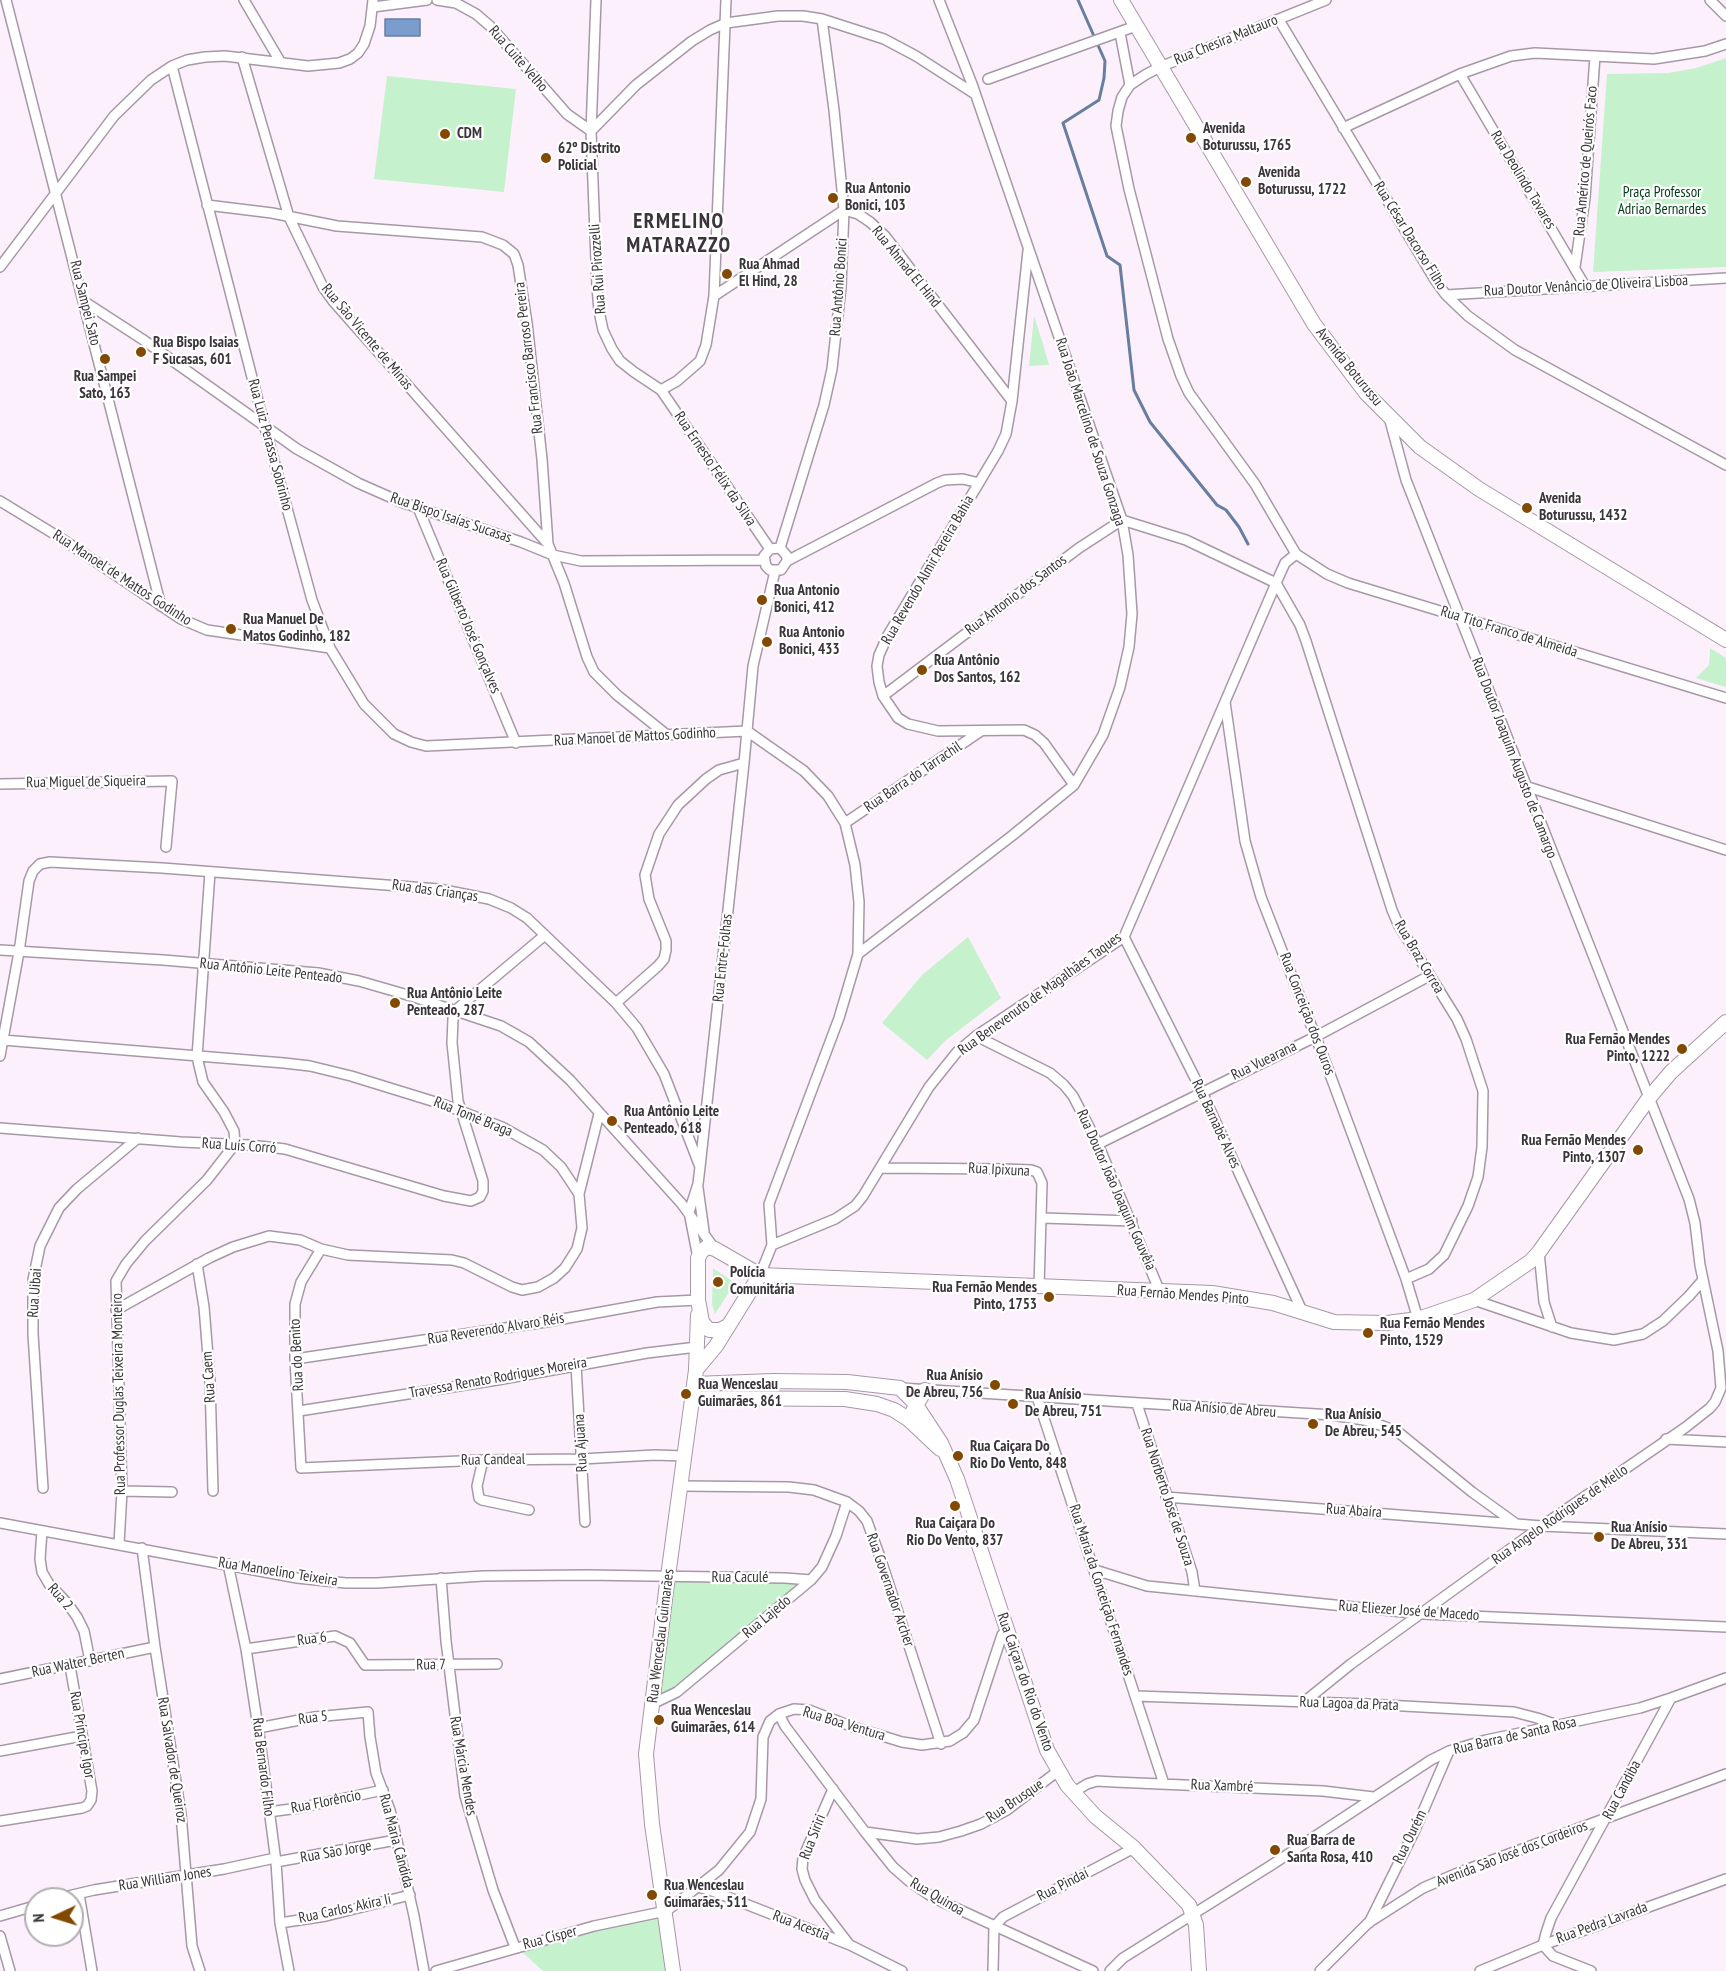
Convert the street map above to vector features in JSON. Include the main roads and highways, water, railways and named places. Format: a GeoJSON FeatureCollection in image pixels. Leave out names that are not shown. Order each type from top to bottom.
{"type":"FeatureCollection","features":[{"type":"Feature","properties":{"kind":"water"},"geometry":{"type":"Polygon","coordinates":[[[385,19],[420,19],[420,36],[385,36],[385,19]]]}},
{"type":"Feature","properties":{"kind":"waterway"},"geometry":{"type":"LineString","coordinates":[[1078,0],[1105,61],[1104,78],[1099,100],[1063,123],[1107,256],[1120,265],[1134,390],[1150,422],[1217,505],[1226,510],[1248,544]]}},
{"type":"Feature","properties":{"kind":"place","name":"CDM"},"geometry":{"type":"Point","coordinates":[445,134]}},
{"type":"Feature","properties":{"kind":"place","name":"Avenida Boturussu, 1765"},"geometry":{"type":"Point","coordinates":[1191,138]}},
{"type":"Feature","properties":{"kind":"place","name":"62º Distrito Policial"},"geometry":{"type":"Point","coordinates":[546,158]}},
{"type":"Feature","properties":{"kind":"place","name":"Avenida Boturussu, 1722"},"geometry":{"type":"Point","coordinates":[1246,182]}},
{"type":"Feature","properties":{"kind":"place","name":"Rua Antonio Bonici, 103"},"geometry":{"type":"Point","coordinates":[833,198]}},
{"type":"Feature","properties":{"kind":"place","name":"Rua Ahmad El Hind, 28"},"geometry":{"type":"Point","coordinates":[727,274]}},
{"type":"Feature","properties":{"kind":"place","name":"Rua Bispo Isaias F Sucasas, 601"},"geometry":{"type":"Point","coordinates":[141,352]}},
{"type":"Feature","properties":{"kind":"place","name":"Rua Sampei Sato, 163"},"geometry":{"type":"Point","coordinates":[105,359]}},
{"type":"Feature","properties":{"kind":"place","name":"Avenida Boturussu, 1432"},"geometry":{"type":"Point","coordinates":[1527,508]}},
{"type":"Feature","properties":{"kind":"place","name":"Rua Antonio Bonici, 412"},"geometry":{"type":"Point","coordinates":[762,600]}},
{"type":"Feature","properties":{"kind":"place","name":"Rua Manuel De Matos Godinho, 182"},"geometry":{"type":"Point","coordinates":[231,629]}},
{"type":"Feature","properties":{"kind":"place","name":"Rua Antonio Bonici, 433"},"geometry":{"type":"Point","coordinates":[767,642]}},
{"type":"Feature","properties":{"kind":"place","name":"Rua Antônio Dos Santos, 162"},"geometry":{"type":"Point","coordinates":[922,670]}},
{"type":"Feature","properties":{"kind":"place","name":"Rua Antônio Leite Penteado, 287"},"geometry":{"type":"Point","coordinates":[395,1003]}},
{"type":"Feature","properties":{"kind":"place","name":"Rua Fernão Mendes Pinto, 1222"},"geometry":{"type":"Point","coordinates":[1682,1049]}},
{"type":"Feature","properties":{"kind":"place","name":"Rua Antônio Leite Penteado, 618"},"geometry":{"type":"Point","coordinates":[612,1121]}},
{"type":"Feature","properties":{"kind":"place","name":"Rua Fernão Mendes Pinto, 1307"},"geometry":{"type":"Point","coordinates":[1638,1150]}},
{"type":"Feature","properties":{"kind":"place","name":"Polícia Comunitária"},"geometry":{"type":"Point","coordinates":[718,1282]}},
{"type":"Feature","properties":{"kind":"place","name":"Rua Fernão Mendes Pinto, 1753"},"geometry":{"type":"Point","coordinates":[1049,1297]}},
{"type":"Feature","properties":{"kind":"place","name":"Rua Fernão Mendes Pinto, 1529"},"geometry":{"type":"Point","coordinates":[1368,1333]}},
{"type":"Feature","properties":{"kind":"place","name":"Rua Anísio De Abreu, 756"},"geometry":{"type":"Point","coordinates":[995,1385]}},
{"type":"Feature","properties":{"kind":"place","name":"Rua Wenceslau Guimarães, 861"},"geometry":{"type":"Point","coordinates":[686,1394]}},
{"type":"Feature","properties":{"kind":"place","name":"Rua Anísio De Abreu, 751"},"geometry":{"type":"Point","coordinates":[1013,1404]}},
{"type":"Feature","properties":{"kind":"place","name":"Rua Anísio De Abreu, 545"},"geometry":{"type":"Point","coordinates":[1313,1424]}},
{"type":"Feature","properties":{"kind":"place","name":"Rua Caiçara Do Rio Do Vento, 848"},"geometry":{"type":"Point","coordinates":[958,1456]}},
{"type":"Feature","properties":{"kind":"place","name":"Rua Caiçara Do Rio Do Vento, 837"},"geometry":{"type":"Point","coordinates":[955,1506]}},
{"type":"Feature","properties":{"kind":"place","name":"Rua Anísio De Abreu, 331"},"geometry":{"type":"Point","coordinates":[1599,1537]}},
{"type":"Feature","properties":{"kind":"place","name":"Rua Wenceslau Guimarães, 614"},"geometry":{"type":"Point","coordinates":[659,1720]}},
{"type":"Feature","properties":{"kind":"place","name":"Rua Barra de Santa Rosa, 410"},"geometry":{"type":"Point","coordinates":[1275,1850]}},
{"type":"Feature","properties":{"kind":"place","name":"Rua Wenceslau Guimarães, 511"},"geometry":{"type":"Point","coordinates":[652,1895]}},
{"type":"Feature","properties":{"kind":"district","name":"ERMELINO MATARAZZO"},"geometry":{"type":"Point","coordinates":[679,234]}},
{"type":"Feature","properties":{"kind":"park label","name":"Praça Professor Adriao Bernardes"},"geometry":{"type":"Point","coordinates":[1662,202]}}]}
